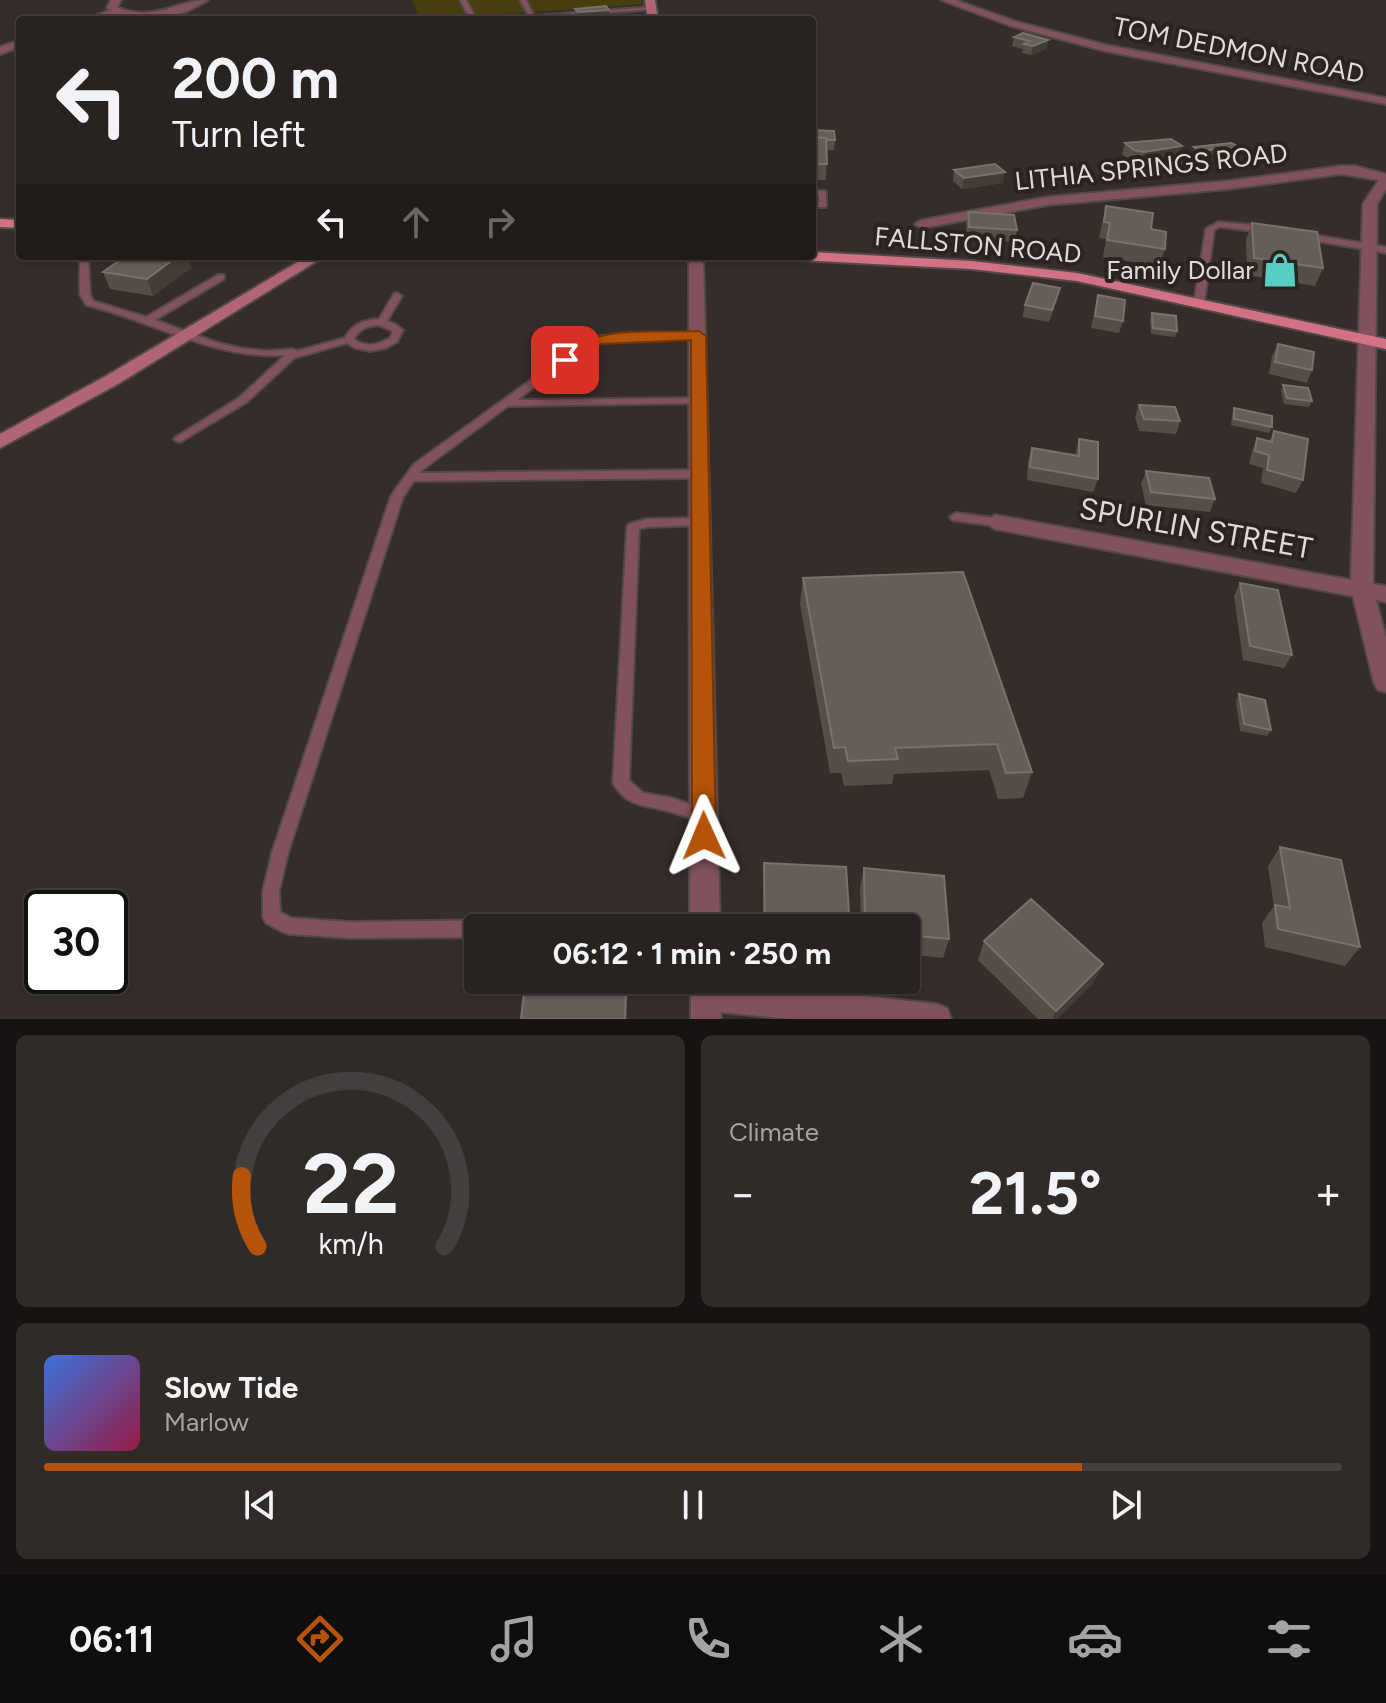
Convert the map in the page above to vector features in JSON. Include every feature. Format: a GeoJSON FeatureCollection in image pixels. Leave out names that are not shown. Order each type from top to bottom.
{"type":"FeatureCollection","features":[{"type":"Feature","properties":{"kind":"main road","name":"FALLSTON ROAD"},"geometry":{"type":"LineString","coordinates":[[816,257],[971,265],[1077,277],[1376,342]]}},
{"type":"Feature","properties":{"kind":"street"},"geometry":{"type":"LineString","coordinates":[[97,16],[117,6],[157,14],[186,8],[203,0]]}},
{"type":"Feature","properties":{"kind":"street","name":"TOM DEDMON ROAD"},"geometry":{"type":"LineString","coordinates":[[946,0],[1014,24],[1091,44],[1386,101]]}},
{"type":"Feature","properties":{"kind":"street","name":"LITHIA SPRINGS ROAD"},"geometry":{"type":"LineString","coordinates":[[922,224],[1048,201],[1228,185],[1341,170],[1355,170],[1386,179],[1370,204],[1369,247],[1376,342],[1362,589],[1386,683]]}},
{"type":"Feature","properties":{"kind":"street"},"geometry":{"type":"LineString","coordinates":[[0,442],[187,336],[311,260]]}},
{"type":"Feature","properties":{"kind":"street"},"geometry":{"type":"LineString","coordinates":[[696,260],[705,914]]}},
{"type":"Feature","properties":{"kind":"street","name":"SPURLIN STREET"},"geometry":{"type":"LineString","coordinates":[[995,522],[1386,594]]}},
{"type":"Feature","properties":{"kind":"street"},"geometry":{"type":"LineString","coordinates":[[706,998],[936,1019]]}},
{"type":"Feature","properties":{"kind":"lane"},"geometry":{"type":"LineString","coordinates":[[549,16],[651,10]]}},
{"type":"Feature","properties":{"kind":"lane"},"geometry":{"type":"LineString","coordinates":[[816,193],[823,193],[823,205],[816,205]]}},
{"type":"Feature","properties":{"kind":"lane"},"geometry":{"type":"LineString","coordinates":[[1199,303],[1210,229],[1218,224],[1282,232]]}},
{"type":"Feature","properties":{"kind":"lane"},"geometry":{"type":"LineString","coordinates":[[1296,235],[1386,250]]}},
{"type":"Feature","properties":{"kind":"lane"},"geometry":{"type":"LineString","coordinates":[[84,260],[85,294],[89,303],[117,308],[187,336],[255,355],[300,351],[349,340],[365,348],[387,344],[397,336],[398,330],[382,322],[356,328],[349,340]]}},
{"type":"Feature","properties":{"kind":"lane"},"geometry":{"type":"LineString","coordinates":[[148,320],[221,277]]}},
{"type":"Feature","properties":{"kind":"lane"},"geometry":{"type":"LineString","coordinates":[[382,322],[397,296]]}},
{"type":"Feature","properties":{"kind":"lane"},"geometry":{"type":"LineString","coordinates":[[464,929],[350,930],[289,926],[272,917],[271,891],[280,853],[397,496],[418,467],[588,343],[601,339],[699,336]]}},
{"type":"Feature","properties":{"kind":"lane"},"geometry":{"type":"LineString","coordinates":[[180,439],[243,400],[282,361],[300,351]]}},
{"type":"Feature","properties":{"kind":"lane"},"geometry":{"type":"LineString","coordinates":[[255,355],[265,364],[266,379]]}},
{"type":"Feature","properties":{"kind":"lane"},"geometry":{"type":"LineString","coordinates":[[507,403],[699,401]]}},
{"type":"Feature","properties":{"kind":"lane"},"geometry":{"type":"LineString","coordinates":[[411,477],[699,474]]}},
{"type":"Feature","properties":{"kind":"lane"},"geometry":{"type":"LineString","coordinates":[[956,517],[995,522]]}},
{"type":"Feature","properties":{"kind":"lane"},"geometry":{"type":"LineString","coordinates":[[699,522],[647,523],[633,527],[621,783],[639,799],[668,804],[704,816]]}},
{"type":"Feature","properties":{"kind":"shaded area"},"geometry":{"type":"Polygon","coordinates":[[[412,0],[641,0],[642,4],[476,16],[419,16],[412,0]]]}},
{"type":"Feature","properties":{"kind":"building"},"geometry":{"type":"Polygon","coordinates":[[[606,6],[609,10],[578,12],[575,9],[606,6]]]}},
{"type":"Feature","properties":{"kind":"building"},"geometry":{"type":"Polygon","coordinates":[[[1023,33],[1048,40],[1033,46],[1024,44],[1030,41],[1014,37],[1023,33]]]}},
{"type":"Feature","properties":{"kind":"building"},"geometry":{"type":"Polygon","coordinates":[[[816,130],[834,131],[835,140],[816,137],[816,130]]]}},
{"type":"Feature","properties":{"kind":"building"},"geometry":{"type":"Polygon","coordinates":[[[816,137],[826,138],[827,164],[816,164],[816,137]]]}},
{"type":"Feature","properties":{"kind":"building"},"geometry":{"type":"Polygon","coordinates":[[[1171,139],[1182,146],[1144,152],[1134,150],[1125,143],[1171,139]]]}},
{"type":"Feature","properties":{"kind":"building"},"geometry":{"type":"Polygon","coordinates":[[[1232,143],[1242,149],[1200,151],[1194,147],[1232,143]]]}},
{"type":"Feature","properties":{"kind":"building"},"geometry":{"type":"Polygon","coordinates":[[[1190,155],[1199,161],[1185,163],[1176,157],[1190,155]]]}},
{"type":"Feature","properties":{"kind":"building"},"geometry":{"type":"Polygon","coordinates":[[[995,164],[1005,172],[964,178],[954,170],[995,164]]]}},
{"type":"Feature","properties":{"kind":"building"},"geometry":{"type":"Polygon","coordinates":[[[1106,206],[1153,213],[1151,229],[1166,232],[1165,249],[1107,240],[1110,223],[1104,222],[1106,206]]]}},
{"type":"Feature","properties":{"kind":"building"},"geometry":{"type":"Polygon","coordinates":[[[968,212],[1014,215],[1017,230],[969,227],[968,212]]]}},
{"type":"Feature","properties":{"kind":"building"},"geometry":{"type":"Polygon","coordinates":[[[1252,223],[1317,232],[1323,268],[1254,258],[1252,223]]]}},
{"type":"Feature","properties":{"kind":"building"},"geometry":{"type":"Polygon","coordinates":[[[120,260],[173,260],[147,279],[103,272],[120,260]]]}},
{"type":"Feature","properties":{"kind":"building"},"geometry":{"type":"Polygon","coordinates":[[[1033,283],[1060,288],[1052,310],[1025,305],[1033,283]]]}},
{"type":"Feature","properties":{"kind":"building"},"geometry":{"type":"Polygon","coordinates":[[[1098,295],[1125,300],[1123,321],[1095,316],[1098,295]]]}},
{"type":"Feature","properties":{"kind":"building"},"geometry":{"type":"Polygon","coordinates":[[[1152,313],[1176,316],[1177,331],[1153,328],[1152,313]]]}},
{"type":"Feature","properties":{"kind":"building"},"geometry":{"type":"Polygon","coordinates":[[[1278,344],[1314,352],[1312,370],[1275,362],[1278,344]]]}},
{"type":"Feature","properties":{"kind":"building"},"geometry":{"type":"Polygon","coordinates":[[[1283,385],[1308,388],[1312,401],[1287,398],[1283,385]]]}},
{"type":"Feature","properties":{"kind":"building"},"geometry":{"type":"Polygon","coordinates":[[[1139,405],[1175,407],[1180,421],[1144,419],[1139,405]]]}},
{"type":"Feature","properties":{"kind":"building"},"geometry":{"type":"Polygon","coordinates":[[[1234,408],[1272,416],[1272,427],[1234,419],[1234,408]]]}},
{"type":"Feature","properties":{"kind":"building"},"geometry":{"type":"Polygon","coordinates":[[[1274,431],[1308,439],[1303,480],[1267,470],[1269,455],[1255,451],[1257,438],[1272,442],[1274,431]]]}},
{"type":"Feature","properties":{"kind":"building"},"geometry":{"type":"Polygon","coordinates":[[[1079,439],[1098,442],[1098,479],[1030,467],[1032,448],[1079,456],[1079,439]]]}},
{"type":"Feature","properties":{"kind":"building"},"geometry":{"type":"Polygon","coordinates":[[[1146,471],[1209,478],[1215,499],[1151,492],[1146,471]]]}},
{"type":"Feature","properties":{"kind":"building"},"geometry":{"type":"Polygon","coordinates":[[[963,572],[1032,772],[1006,773],[997,744],[895,748],[898,759],[848,761],[845,747],[834,748],[803,578],[963,572]]]}},
{"type":"Feature","properties":{"kind":"building"},"geometry":{"type":"Polygon","coordinates":[[[1240,583],[1278,590],[1292,655],[1250,646],[1240,583]]]}},
{"type":"Feature","properties":{"kind":"building"},"geometry":{"type":"Polygon","coordinates":[[[1239,694],[1265,700],[1271,730],[1244,724],[1239,694]]]}},
{"type":"Feature","properties":{"kind":"building"},"geometry":{"type":"Polygon","coordinates":[[[1280,847],[1341,860],[1360,947],[1278,929],[1275,905],[1290,908],[1280,847]]]}},
{"type":"Feature","properties":{"kind":"building"},"geometry":{"type":"Polygon","coordinates":[[[764,863],[846,867],[849,914],[765,914],[764,863]]]}},
{"type":"Feature","properties":{"kind":"building"},"geometry":{"type":"Polygon","coordinates":[[[864,868],[944,876],[949,939],[920,936],[920,914],[865,914],[864,868]]]}},
{"type":"Feature","properties":{"kind":"building"},"geometry":{"type":"Polygon","coordinates":[[[1031,899],[1103,964],[1056,1011],[984,941],[1031,899]]]}},
{"type":"Feature","properties":{"kind":"building"},"geometry":{"type":"Polygon","coordinates":[[[524,994],[626,994],[625,1019],[521,1019],[524,994]]]}},
{"type":"Feature","properties":{"kind":"place","name":"Family Dollar"},"geometry":{"type":"Point","coordinates":[1280,270]}},
{"type":"Feature","properties":{"kind":"route"},"geometry":{"type":"LineString","coordinates":[[565,360],[588,343],[601,339],[699,336],[704,836]]}}]}
